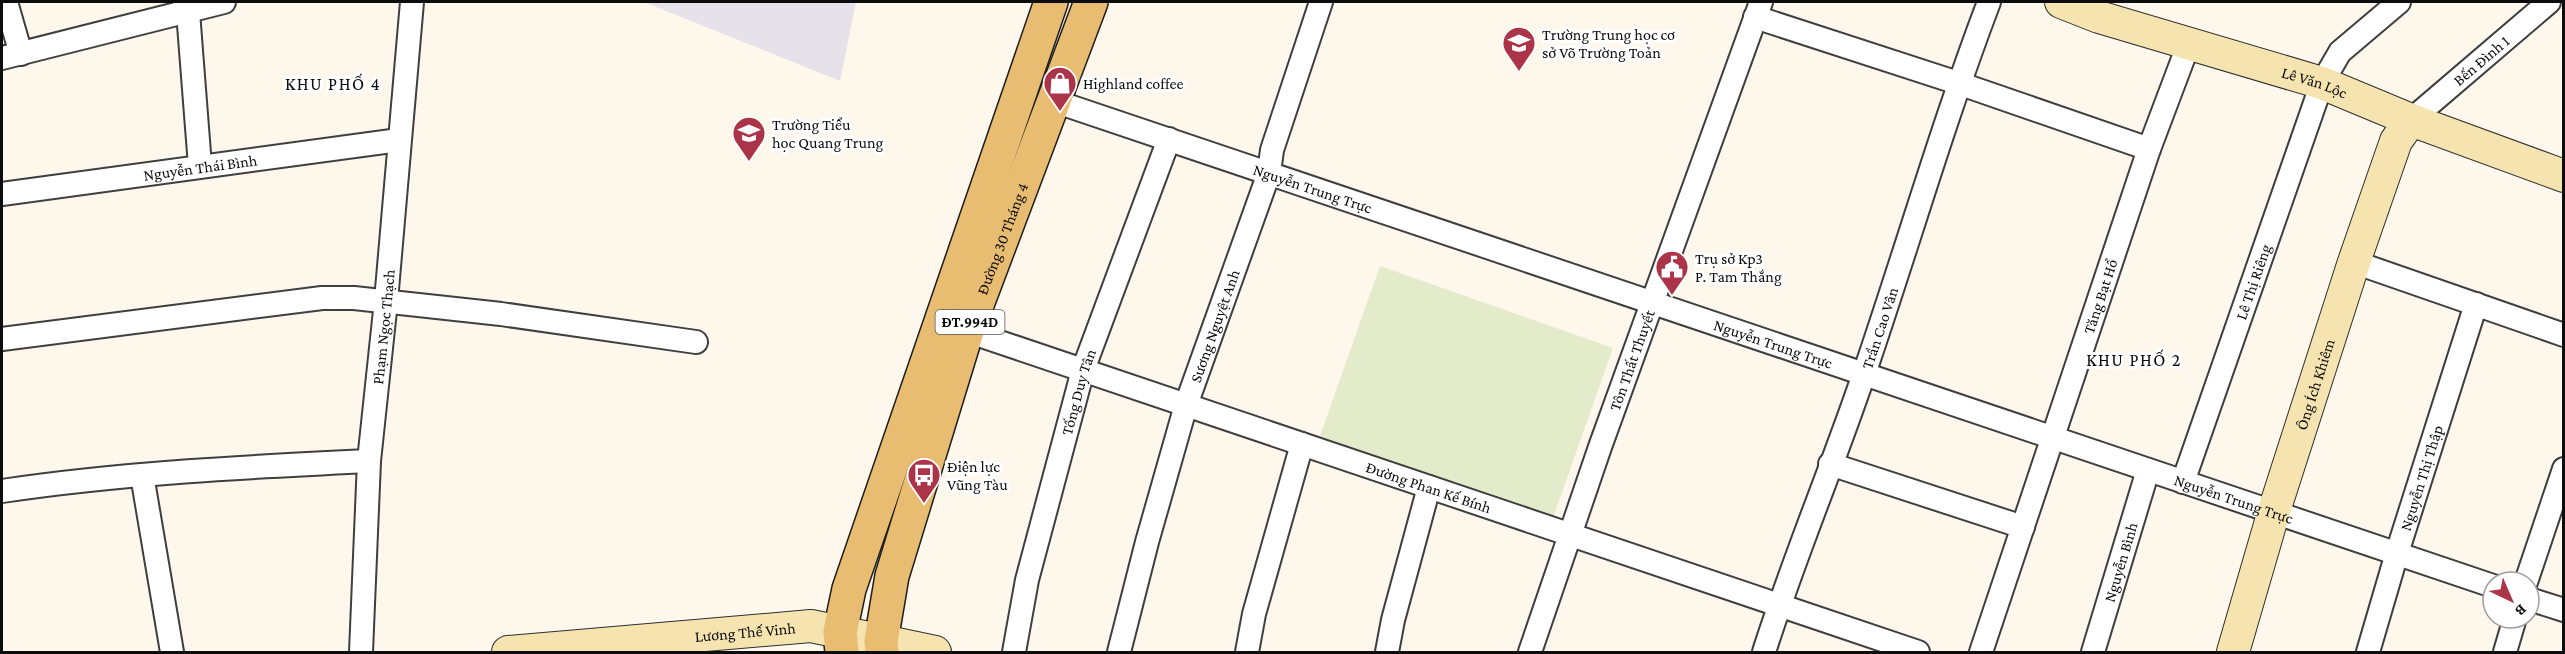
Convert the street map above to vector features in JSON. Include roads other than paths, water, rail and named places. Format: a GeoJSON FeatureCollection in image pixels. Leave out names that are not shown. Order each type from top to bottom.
{"type":"FeatureCollection","features":[{"type":"Feature","properties":{"kind":"main road","name":"Đường 30 Tháng 4"},"geometry":{"type":"LineString","coordinates":[[881,647],[892,576],[979,215],[1051,2]]}},
{"type":"Feature","properties":{"kind":"main road","name":"Đường 30 Tháng 4"},"geometry":{"type":"LineString","coordinates":[[841,642],[849,589],[953,326],[1054,101],[1091,2]]}},
{"type":"Feature","properties":{"kind":"street"},"geometry":{"type":"LineString","coordinates":[[6,2],[11,56],[186,7],[224,2]]}},
{"type":"Feature","properties":{"kind":"street","name":"Phạm Ngọc Thạch"},"geometry":{"type":"LineString","coordinates":[[361,652],[369,461],[386,301],[412,2]]}},
{"type":"Feature","properties":{"kind":"street","name":"Sương Nguyệt Anh"},"geometry":{"type":"LineString","coordinates":[[1119,652],[1186,405],[1269,173],[1272,150],[1321,2]]}},
{"type":"Feature","properties":{"kind":"street","name":"Trần Cao Vân"},"geometry":{"type":"LineString","coordinates":[[1764,652],[1864,374],[1958,83],[1989,2]]}},
{"type":"Feature","properties":{"kind":"street","name":"Lê Văn Lộc"},"geometry":{"type":"LineString","coordinates":[[2061,2],[2103,9],[2189,43],[2322,83],[2411,120],[2564,176]]}},
{"type":"Feature","properties":{"kind":"street","name":"Lê Thị Riêng"},"geometry":{"type":"LineString","coordinates":[[2183,482],[2322,83],[2340,52],[2399,2]]}},
{"type":"Feature","properties":{"kind":"street","name":"Bến Đình 1"},"geometry":{"type":"LineString","coordinates":[[2411,120],[2549,2]]}},
{"type":"Feature","properties":{"kind":"street"},"geometry":{"type":"LineString","coordinates":[[186,7],[200,166]]}},
{"type":"Feature","properties":{"kind":"street"},"geometry":{"type":"LineString","coordinates":[[1758,9],[1958,83],[2149,149]]}},
{"type":"Feature","properties":{"kind":"street","name":"Tôn Thất Thuyết"},"geometry":{"type":"LineString","coordinates":[[1530,652],[1569,535],[1758,9]]}},
{"type":"Feature","properties":{"kind":"street","name":"Tăng Bạt Hổ"},"geometry":{"type":"LineString","coordinates":[[1981,652],[2149,149],[2189,43]]}},
{"type":"Feature","properties":{"kind":"street","name":"Nguyễn Trung Trực"},"geometry":{"type":"LineString","coordinates":[[1054,101],[2481,582]]}},
{"type":"Feature","properties":{"kind":"street","name":"Ông Ích Khiêm"},"geometry":{"type":"LineString","coordinates":[[2233,652],[2274,511],[2354,262],[2396,141],[2411,120]]}},
{"type":"Feature","properties":{"kind":"street","name":"Tống Duy Tân"},"geometry":{"type":"LineString","coordinates":[[1014,652],[1027,580],[1083,370],[1169,139]]}},
{"type":"Feature","properties":{"kind":"street","name":"Nguyễn Thái Bình"},"geometry":{"type":"LineString","coordinates":[[2,194],[399,140]]}},
{"type":"Feature","properties":{"kind":"street"},"geometry":{"type":"LineString","coordinates":[[2354,262],[2564,335]]}},
{"type":"Feature","properties":{"kind":"street"},"geometry":{"type":"LineString","coordinates":[[2,339],[322,298],[386,301],[501,314],[696,342]]}},
{"type":"Feature","properties":{"kind":"street","name":"Nguyễn Thị Thập"},"geometry":{"type":"LineString","coordinates":[[2368,652],[2476,304]]}},
{"type":"Feature","properties":{"kind":"street","name":"Đường Phan Kế Bính"},"geometry":{"type":"LineString","coordinates":[[953,326],[1918,652]]}},
{"type":"Feature","properties":{"kind":"street"},"geometry":{"type":"LineString","coordinates":[[1246,652],[1254,614],[1302,444]]}},
{"type":"Feature","properties":{"kind":"street"},"geometry":{"type":"LineString","coordinates":[[2,491],[69,481],[142,475],[369,461]]}},
{"type":"Feature","properties":{"kind":"street"},"geometry":{"type":"LineString","coordinates":[[1830,464],[2024,527]]}},
{"type":"Feature","properties":{"kind":"street"},"geometry":{"type":"LineString","coordinates":[[2530,570],[2564,469]]}},
{"type":"Feature","properties":{"kind":"street","name":"Nguyễn Bình"},"geometry":{"type":"LineString","coordinates":[[2093,652],[2148,470]]}},
{"type":"Feature","properties":{"kind":"street"},"geometry":{"type":"LineString","coordinates":[[142,475],[172,652]]}},
{"type":"Feature","properties":{"kind":"street"},"geometry":{"type":"LineString","coordinates":[[1387,652],[1393,620],[1429,487]]}},
{"type":"Feature","properties":{"kind":"street"},"geometry":{"type":"LineString","coordinates":[[2541,603],[2564,610]]}},
{"type":"Feature","properties":{"kind":"street","name":"Lương Thế Vinh"},"geometry":{"type":"LineString","coordinates":[[508,652],[811,626],[841,642],[935,652]]}},
{"type":"Feature","properties":{"kind":"street"},"geometry":{"type":"LineString","coordinates":[[2505,652],[2511,630]]}},
{"type":"Feature","properties":{"kind":"place","name":"Trường Trung học cơ sở Võ Trường Toản"},"geometry":{"type":"Point","coordinates":[1519,72]}},
{"type":"Feature","properties":{"kind":"place","name":"Highland coffee"},"geometry":{"type":"Point","coordinates":[1060,112]}},
{"type":"Feature","properties":{"kind":"place","name":"Trường Tiểu học Quang Trung"},"geometry":{"type":"Point","coordinates":[749,162]}},
{"type":"Feature","properties":{"kind":"place","name":"Trụ sở Kp3 P. Tam Thắng"},"geometry":{"type":"Point","coordinates":[1672,296]}},
{"type":"Feature","properties":{"kind":"place","name":"Điện lực Vũng Tàu"},"geometry":{"type":"Point","coordinates":[924,504]}},
{"type":"Feature","properties":{"kind":"district","name":"KHU PHỐ 4"},"geometry":{"type":"Point","coordinates":[333,84]}},
{"type":"Feature","properties":{"kind":"district","name":"KHU PHỐ 2"},"geometry":{"type":"Point","coordinates":[2134,360]}}]}
